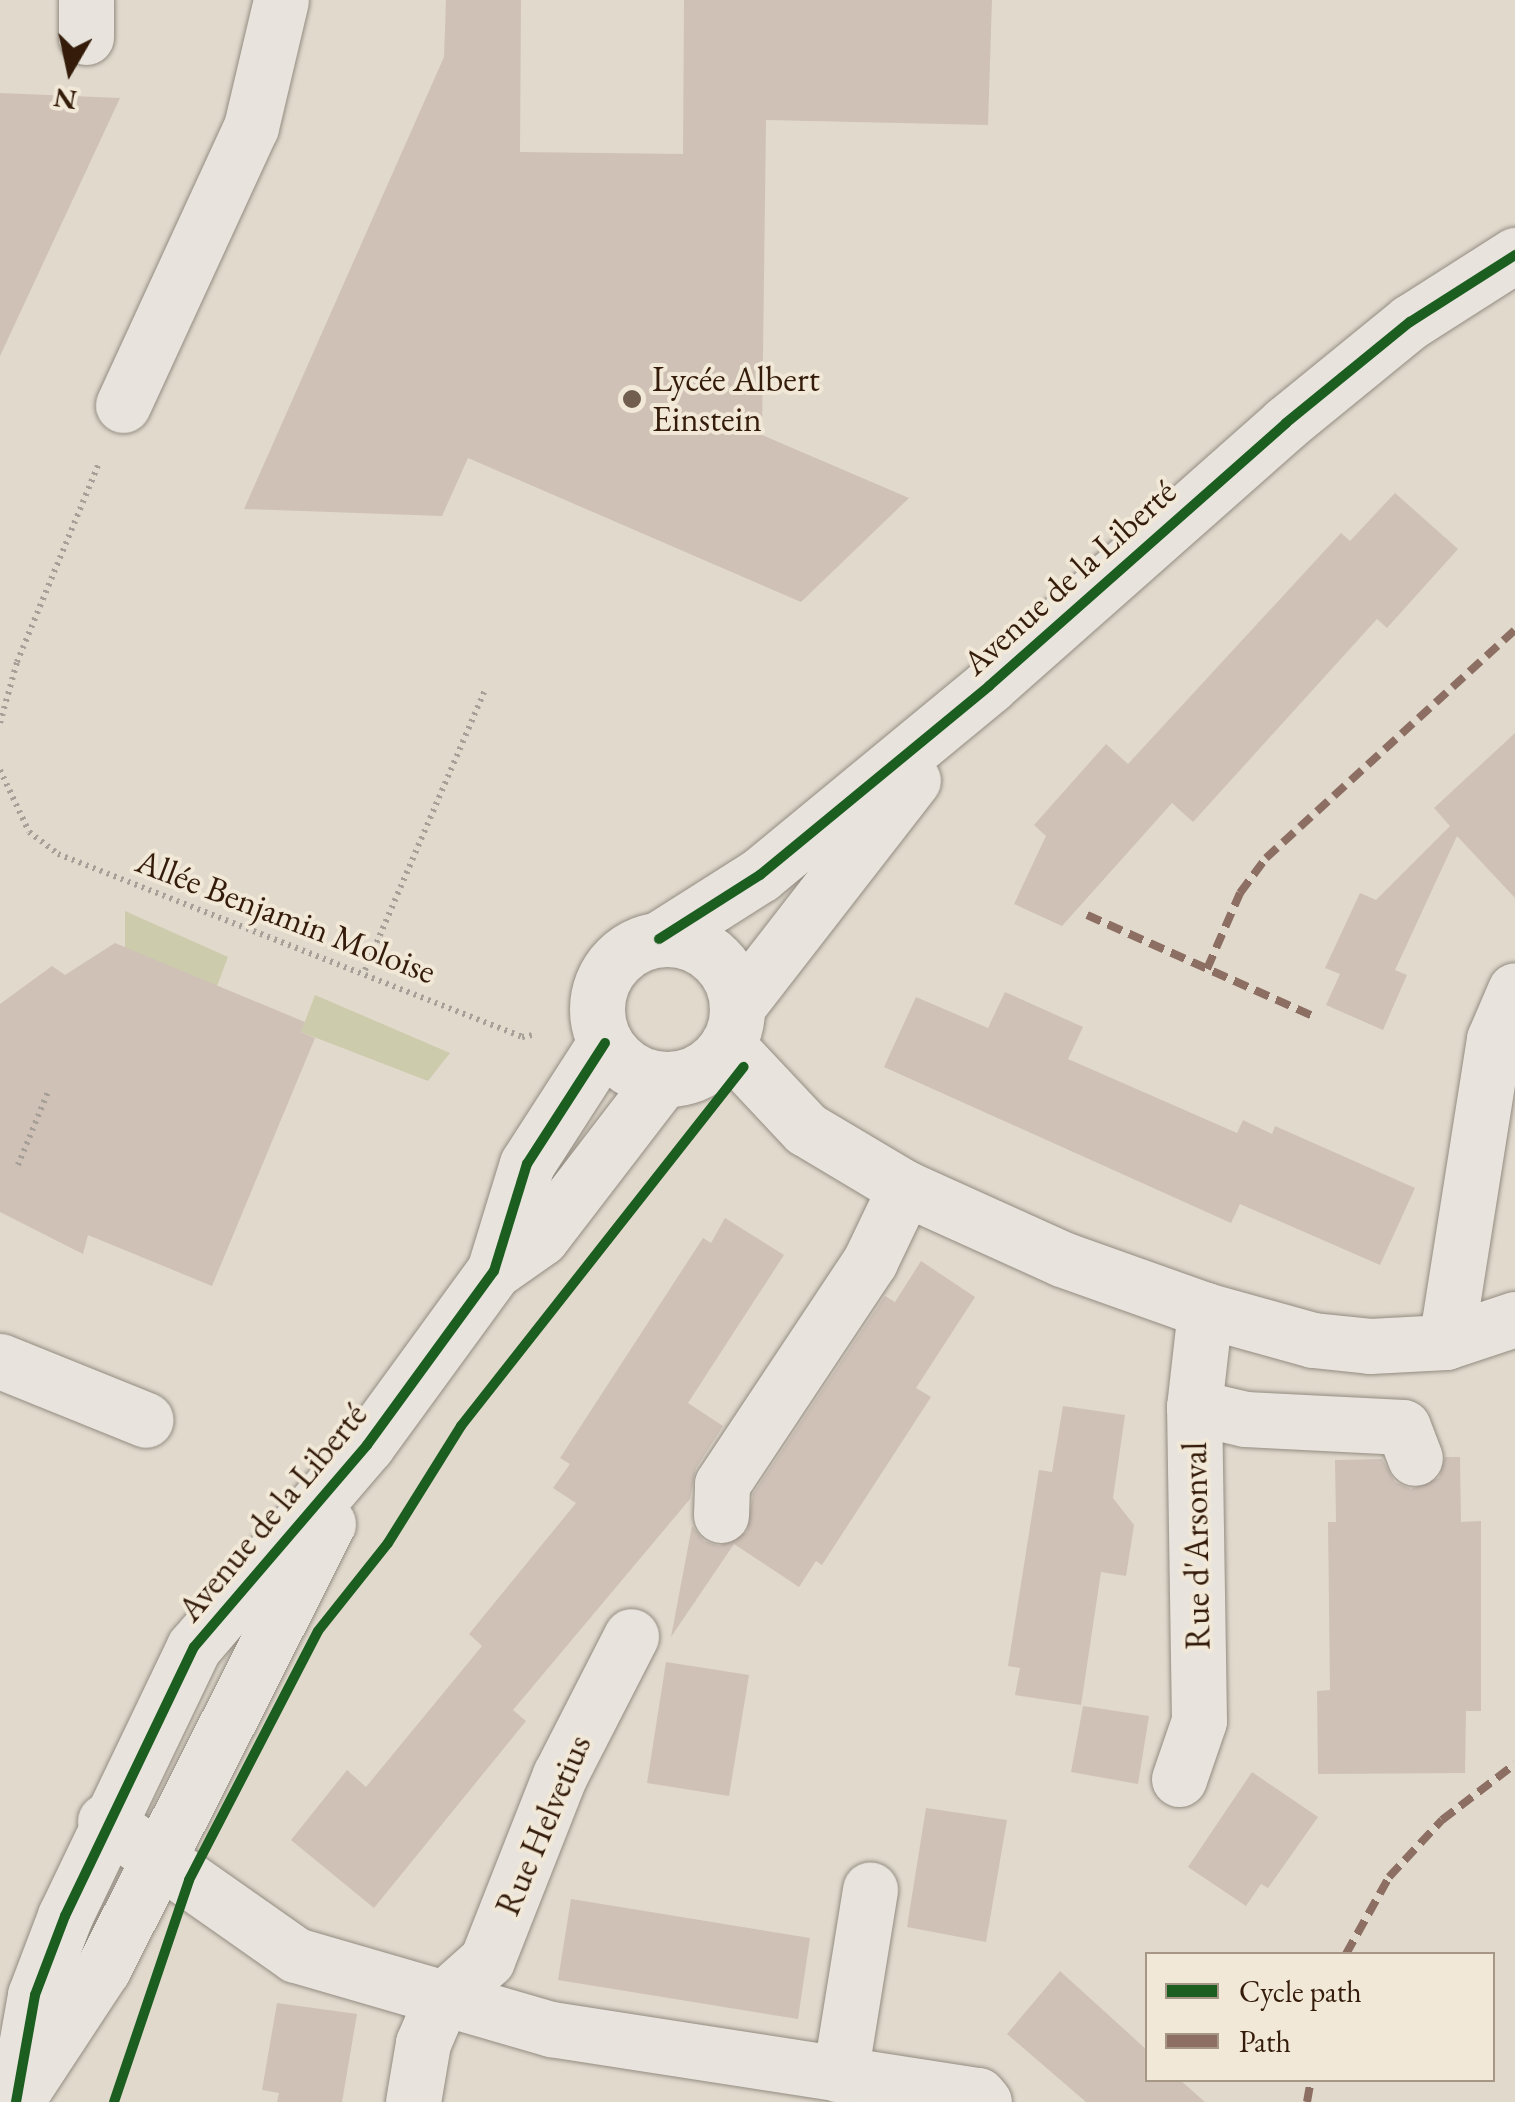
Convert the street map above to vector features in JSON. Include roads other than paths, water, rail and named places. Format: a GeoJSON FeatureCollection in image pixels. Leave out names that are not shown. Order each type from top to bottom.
{"type":"FeatureCollection","features":[{"type":"Feature","properties":{"kind":"street"},"geometry":{"type":"LineString","coordinates":[[124,405],[250,127],[281,0]]}},
{"type":"Feature","properties":{"kind":"street","name":"Avenue de la Liberté"},"geometry":{"type":"LineString","coordinates":[[660,939],[760,875],[989,686],[1410,322],[1515,254]]}},
{"type":"Feature","properties":{"kind":"street","name":"Avenue de la Liberté"},"geometry":{"type":"LineString","coordinates":[[732,1026],[989,686]]}},
{"type":"Feature","properties":{"kind":"street"},"geometry":{"type":"LineString","coordinates":[[732,1026],[700,1071],[664,1079],[619,1062],[601,1032],[604,976],[637,945],[660,939],[679,940],[714,956],[732,1026],[806,1129],[906,1188],[1062,1259],[1205,1310],[1313,1340],[1370,1346],[1446,1342],[1515,1319]]}},
{"type":"Feature","properties":{"kind":"street"},"geometry":{"type":"LineString","coordinates":[[1446,1342],[1494,1039],[1515,990]]}},
{"type":"Feature","properties":{"kind":"street","name":"Avenue de la Liberté"},"geometry":{"type":"LineString","coordinates":[[494,1271],[527,1164],[601,1032]]}},
{"type":"Feature","properties":{"kind":"street","name":"Avenue de la Liberté"},"geometry":{"type":"LineString","coordinates":[[17,2099],[36,1995],[105,1821],[194,1648],[367,1445],[494,1271],[540,1238],[664,1079]]}},
{"type":"Feature","properties":{"kind":"street"},"geometry":{"type":"LineString","coordinates":[[721,1515],[722,1484],[870,1261],[906,1188]]}},
{"type":"Feature","properties":{"kind":"street","name":"Rue d'Arsonval"},"geometry":{"type":"LineString","coordinates":[[1180,1779],[1200,1721],[1194,1406],[1205,1310]]}},
{"type":"Feature","properties":{"kind":"street"},"geometry":{"type":"LineString","coordinates":[[0,1360],[146,1420]]}},
{"type":"Feature","properties":{"kind":"street"},"geometry":{"type":"LineString","coordinates":[[1194,1406],[1245,1419],[1403,1427],[1415,1458]]}},
{"type":"Feature","properties":{"kind":"street","name":"Avenue de la Liberté"},"geometry":{"type":"LineString","coordinates":[[17,2099],[102,1970],[367,1445]]}},
{"type":"Feature","properties":{"kind":"street","name":"Rue Helvetius"},"geometry":{"type":"LineString","coordinates":[[413,2102],[423,2044],[441,2001],[487,1960],[560,1775],[630,1636]]}},
{"type":"Feature","properties":{"kind":"street"},"geometry":{"type":"LineString","coordinates":[[105,1821],[296,1955],[441,2001],[552,2029],[978,2095],[984,2102]]}},
{"type":"Feature","properties":{"kind":"street"},"geometry":{"type":"LineString","coordinates":[[840,2075],[870,1889]]}},
{"type":"Feature","properties":{"kind":"place","name":"Lycée Albert Einstein"},"geometry":{"type":"Point","coordinates":[632,399]}}]}
